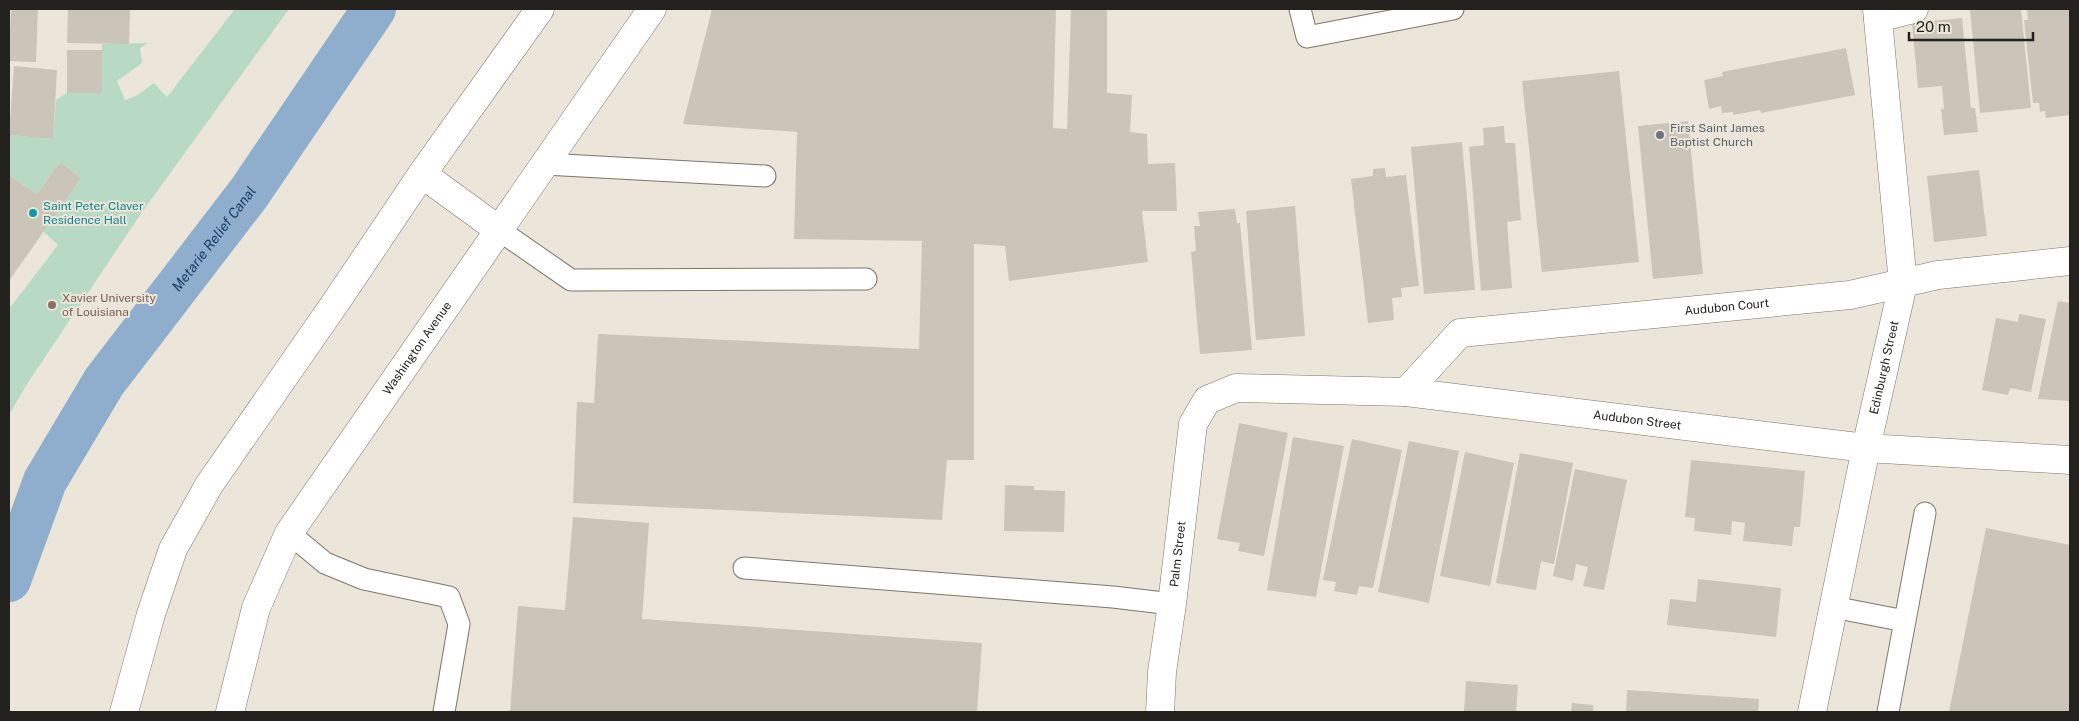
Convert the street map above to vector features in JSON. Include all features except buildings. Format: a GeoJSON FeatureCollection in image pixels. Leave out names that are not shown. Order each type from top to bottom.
{"type":"FeatureCollection","features":[{"type":"Feature","properties":{"kind":"street"},"geometry":{"type":"LineString","coordinates":[[124,712],[151,614],[173,549],[208,485],[338,299],[422,174],[540,9]]}},
{"type":"Feature","properties":{"kind":"street","name":"Washington Avenue"},"geometry":{"type":"LineString","coordinates":[[230,712],[256,608],[288,532],[652,9]]}},
{"type":"Feature","properties":{"kind":"street"},"geometry":{"type":"LineString","coordinates":[[1878,13],[1914,9]]}},
{"type":"Feature","properties":{"kind":"street","name":"Edinburgh Street"},"geometry":{"type":"LineString","coordinates":[[1812,712],[1866,448],[1903,284],[1878,13]]}},
{"type":"Feature","properties":{"kind":"street"},"geometry":{"type":"LineString","coordinates":[[422,174],[499,230]]}},
{"type":"Feature","properties":{"kind":"street","name":"Audubon Court"},"geometry":{"type":"LineString","coordinates":[[1406,392],[1460,333],[1850,295],[1938,275],[2070,261]]}},
{"type":"Feature","properties":{"kind":"street","name":"Audubon Street"},"geometry":{"type":"LineString","coordinates":[[1207,400],[1236,388],[1406,392],[1866,448],[2070,460]]}},
{"type":"Feature","properties":{"kind":"street","name":"Palm Street"},"geometry":{"type":"LineString","coordinates":[[1160,712],[1162,672],[1194,424],[1207,400]]}},
{"type":"Feature","properties":{"kind":"lane"},"geometry":{"type":"LineString","coordinates":[[1300,9],[1307,37],[1453,9]]}},
{"type":"Feature","properties":{"kind":"lane"},"geometry":{"type":"LineString","coordinates":[[545,164],[765,176]]}},
{"type":"Feature","properties":{"kind":"lane"},"geometry":{"type":"LineString","coordinates":[[499,230],[571,280],[866,279]]}},
{"type":"Feature","properties":{"kind":"lane"},"geometry":{"type":"LineString","coordinates":[[1888,712],[1925,513]]}},
{"type":"Feature","properties":{"kind":"lane"},"geometry":{"type":"LineString","coordinates":[[288,532],[325,563],[364,579],[449,597],[459,624],[444,712]]}},
{"type":"Feature","properties":{"kind":"lane"},"geometry":{"type":"LineString","coordinates":[[744,568],[1113,597],[1172,604]]}},
{"type":"Feature","properties":{"kind":"lane"},"geometry":{"type":"LineString","coordinates":[[1834,607],[1905,621]]}},
{"type":"Feature","properties":{"kind":"green space","name":"Xavier University of Louisiana"},"geometry":{"type":"Polygon","coordinates":[[[235,9],[289,9],[140,215],[27,384],[9,415],[9,309],[58,245],[43,231],[81,178],[60,162],[37,194],[9,175],[9,133],[10,135],[53,139],[56,100],[67,93],[102,50],[102,44],[148,43],[140,48],[142,63],[117,81],[125,100],[136,96],[154,83],[167,97],[235,9]]]}},
{"type":"Feature","properties":{"kind":"waterway","name":"Metarie Relief Canal"},"geometry":{"type":"LineString","coordinates":[[9,580],[45,481],[104,382],[249,193],[374,9]]}},
{"type":"Feature","properties":{"kind":"place","name":"First Saint James Baptist Church"},"geometry":{"type":"Point","coordinates":[1660,135]}},
{"type":"Feature","properties":{"kind":"place","name":"Saint Peter Claver Residence Hall"},"geometry":{"type":"Point","coordinates":[33,213]}},
{"type":"Feature","properties":{"kind":"place","name":"Xavier University of Louisiana"},"geometry":{"type":"Point","coordinates":[52,305]}}]}
